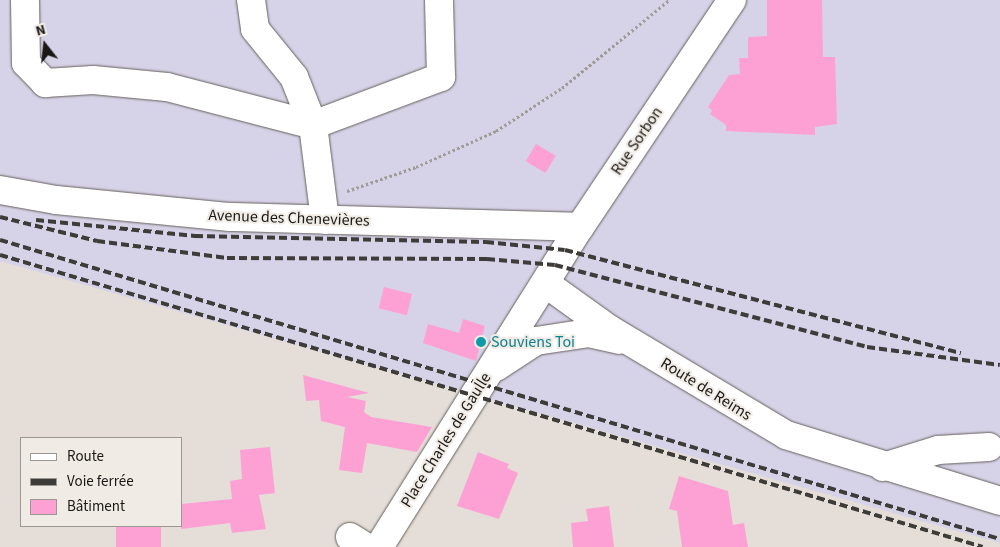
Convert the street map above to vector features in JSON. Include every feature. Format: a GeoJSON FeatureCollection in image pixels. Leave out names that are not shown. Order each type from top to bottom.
{"type":"FeatureCollection","features":[{"type":"Feature","properties":{"kind":"street"},"geometry":{"type":"LineString","coordinates":[[25,0],[26,63],[45,83],[93,80],[167,87],[312,125],[441,77],[439,0]]}},
{"type":"Feature","properties":{"kind":"street"},"geometry":{"type":"LineString","coordinates":[[251,0],[255,28],[294,77],[312,125],[324,209]]}},
{"type":"Feature","properties":{"kind":"street","name":"Rue Sorbon"},"geometry":{"type":"LineString","coordinates":[[545,283],[580,227],[732,0]]}},
{"type":"Feature","properties":{"kind":"street","name":"Avenue des Chenevières"},"geometry":{"type":"LineString","coordinates":[[0,190],[124,207],[324,209],[580,227]]}},
{"type":"Feature","properties":{"kind":"street","name":"Route de Reims"},"geometry":{"type":"LineString","coordinates":[[545,283],[632,344],[777,431],[883,467],[1000,501]]}},
{"type":"Feature","properties":{"kind":"street","name":"Place Charles de Gaulle"},"geometry":{"type":"LineString","coordinates":[[379,547],[545,283]]}},
{"type":"Feature","properties":{"kind":"street"},"geometry":{"type":"LineString","coordinates":[[489,372],[536,342],[589,333],[632,344]]}},
{"type":"Feature","properties":{"kind":"street"},"geometry":{"type":"LineString","coordinates":[[883,467],[938,450],[989,448]]}},
{"type":"Feature","properties":{"kind":"path"},"geometry":{"type":"LineString","coordinates":[[324,209],[496,131],[562,88],[669,0]]}},
{"type":"Feature","properties":{"kind":"shaded area"},"geometry":{"type":"Polygon","coordinates":[[[0,0],[1000,0],[1000,543],[0,261],[0,0]]]}},
{"type":"Feature","properties":{"kind":"building"},"geometry":{"type":"Polygon","coordinates":[[[767,0],[822,0],[823,57],[835,57],[837,124],[815,127],[815,135],[726,131],[726,125],[710,114],[712,110],[708,107],[729,75],[740,74],[739,58],[748,58],[748,37],[767,36],[767,0]]]}},
{"type":"Feature","properties":{"kind":"building"},"geometry":{"type":"Polygon","coordinates":[[[536,144],[556,156],[545,173],[526,161],[536,144]]]}},
{"type":"Feature","properties":{"kind":"building"},"geometry":{"type":"Polygon","coordinates":[[[384,287],[412,294],[407,315],[379,308],[384,287]]]}},
{"type":"Feature","properties":{"kind":"building"},"geometry":{"type":"Polygon","coordinates":[[[463,319],[485,326],[476,361],[423,343],[428,324],[459,333],[463,319]]]}},
{"type":"Feature","properties":{"kind":"building"},"geometry":{"type":"Polygon","coordinates":[[[303,375],[369,393],[347,397],[366,401],[364,412],[371,417],[432,427],[417,452],[367,443],[362,473],[339,470],[345,427],[321,421],[319,400],[306,401],[303,375]]]}},
{"type":"Feature","properties":{"kind":"building"},"geometry":{"type":"Polygon","coordinates":[[[270,447],[275,493],[259,495],[266,529],[232,533],[230,523],[181,529],[182,504],[232,499],[230,481],[242,479],[240,450],[270,447]]]}},
{"type":"Feature","properties":{"kind":"building"},"geometry":{"type":"Polygon","coordinates":[[[478,452],[509,464],[507,468],[518,473],[499,519],[457,506],[478,452]]]}},
{"type":"Feature","properties":{"kind":"building"},"geometry":{"type":"Polygon","coordinates":[[[679,476],[728,491],[733,525],[744,523],[748,547],[682,547],[677,511],[669,509],[679,476]]]}},
{"type":"Feature","properties":{"kind":"building"},"geometry":{"type":"Polygon","coordinates":[[[609,506],[614,547],[573,547],[571,523],[588,521],[586,509],[609,506]]]}},
{"type":"Feature","properties":{"kind":"building"},"geometry":{"type":"Polygon","coordinates":[[[116,527],[161,527],[161,547],[116,547],[116,527]]]}},
{"type":"Feature","properties":{"kind":"railway"},"geometry":{"type":"LineString","coordinates":[[0,217],[97,241],[227,258],[487,259],[555,265],[867,347],[1000,365]]}},
{"type":"Feature","properties":{"kind":"railway"},"geometry":{"type":"LineString","coordinates":[[36,220],[195,236],[486,242],[565,250],[961,353]]}},
{"type":"Feature","properties":{"kind":"railway"},"geometry":{"type":"LineString","coordinates":[[0,240],[1000,539]]}},
{"type":"Feature","properties":{"kind":"railway"},"geometry":{"type":"LineString","coordinates":[[0,255],[983,547]]}},
{"type":"Feature","properties":{"kind":"place","name":"Souviens Toi"},"geometry":{"type":"Point","coordinates":[481,342]}}]}
